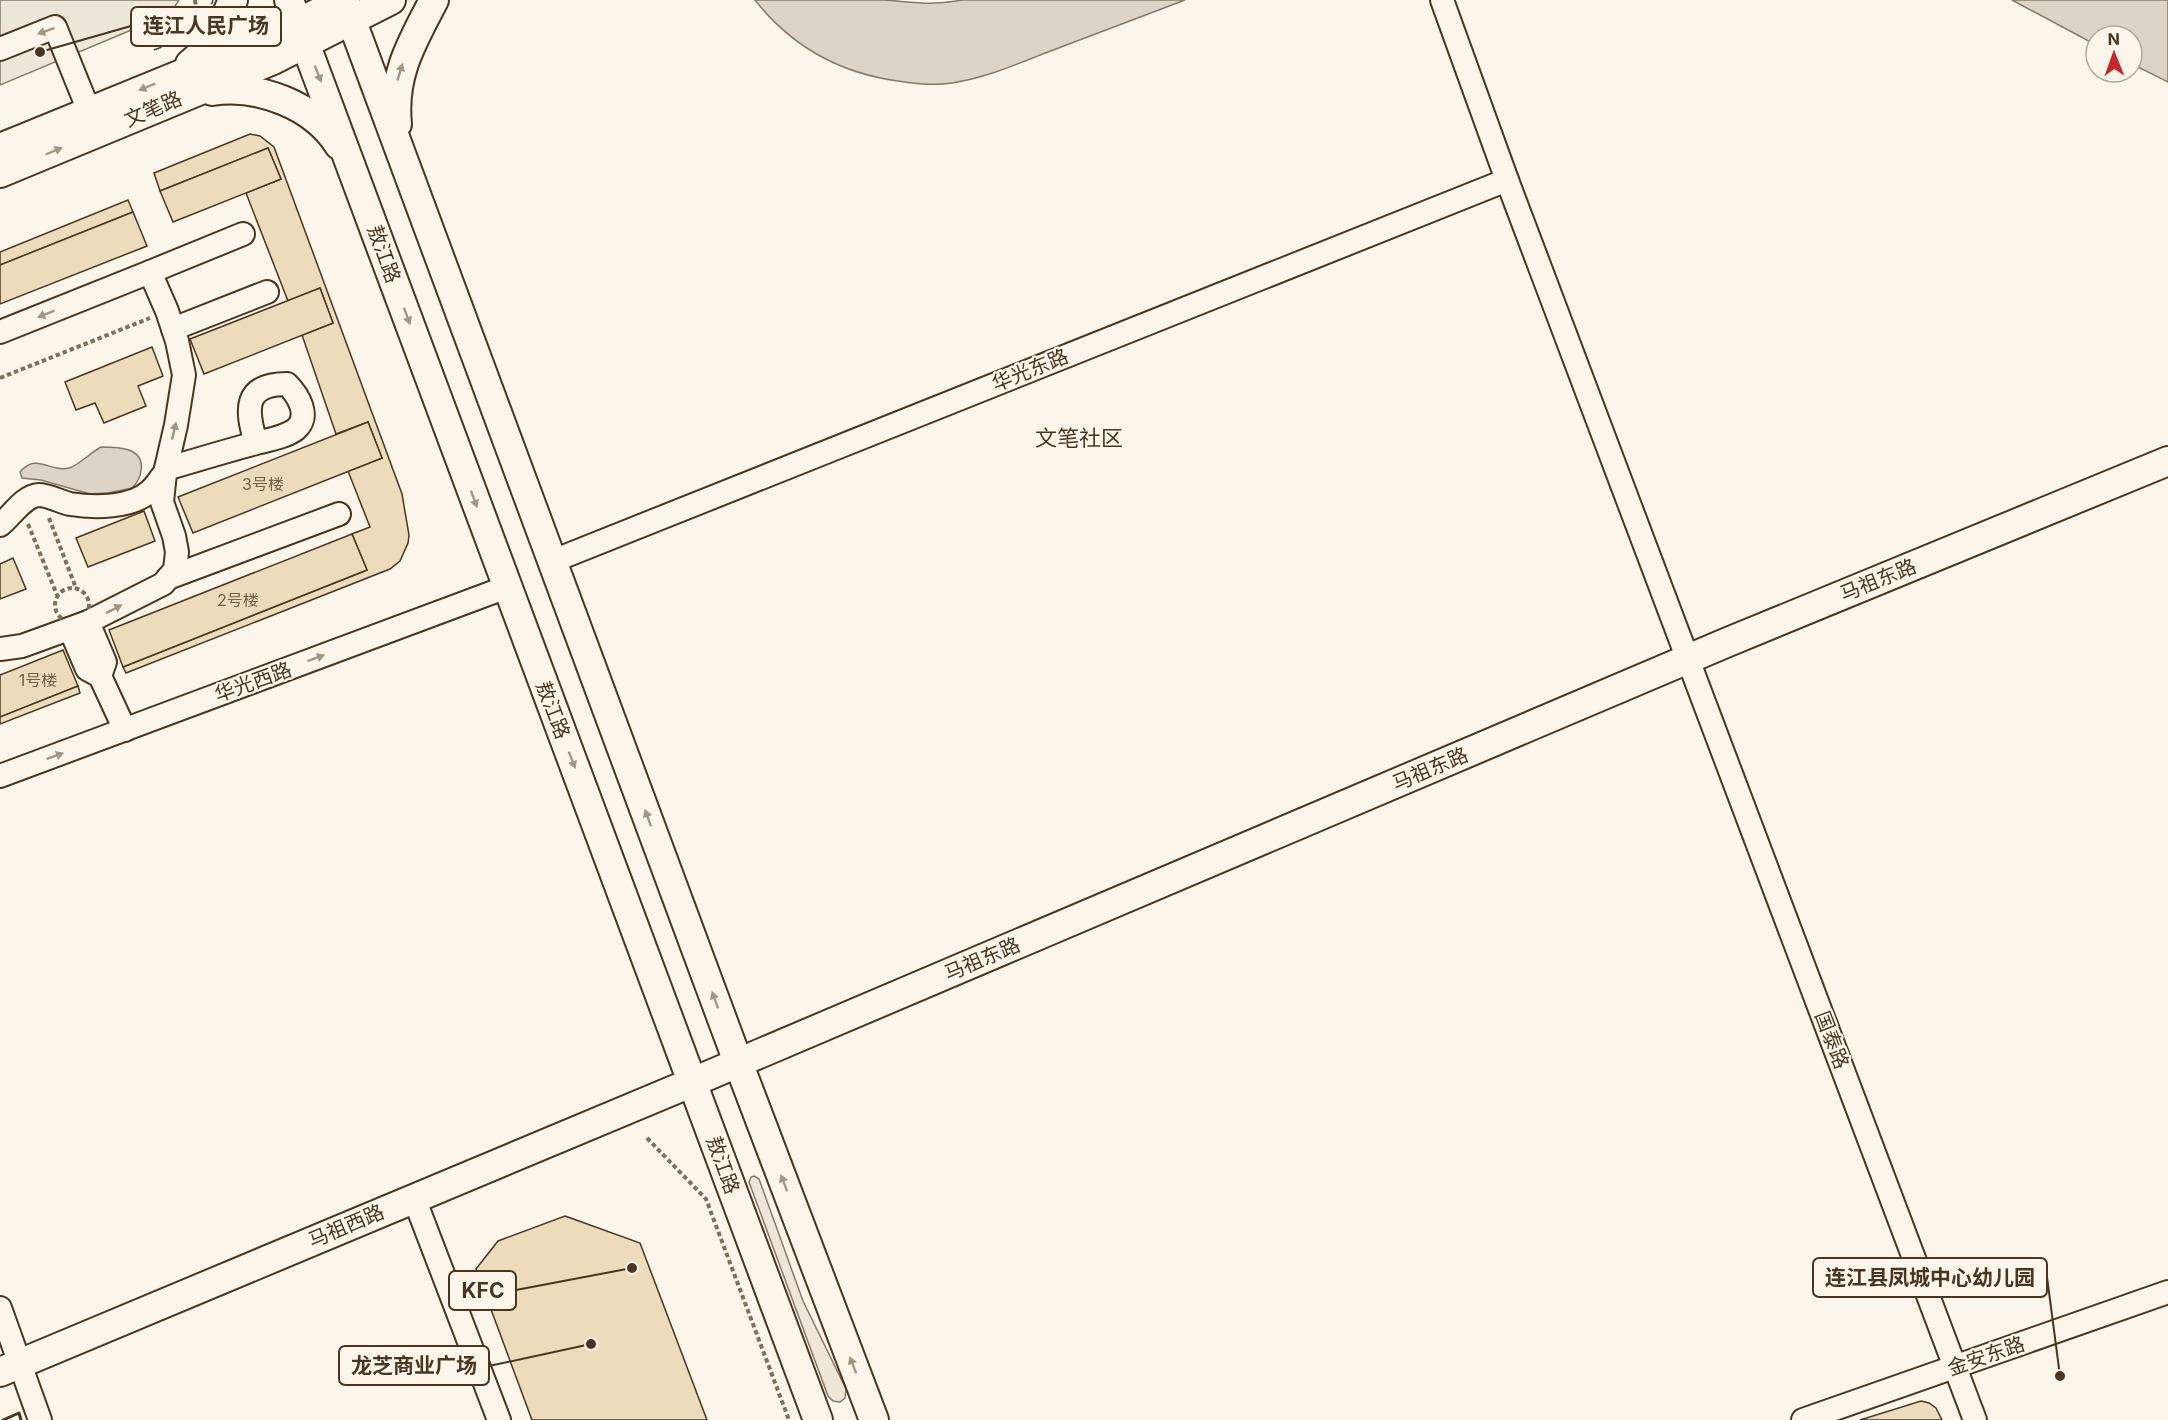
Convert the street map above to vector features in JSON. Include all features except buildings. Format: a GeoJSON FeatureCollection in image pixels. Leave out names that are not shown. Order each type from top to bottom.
{"type":"FeatureCollection","features":[{"type":"Feature","properties":{"kind":"main road"},"geometry":{"type":"LineString","coordinates":[[233,0],[214,43],[184,84],[255,91],[281,100],[308,113],[334,138],[351,164]]}},
{"type":"Feature","properties":{"kind":"main road","name":"文笔路"},"geometry":{"type":"LineString","coordinates":[[0,173],[184,84],[297,22],[346,7],[391,0]]}},
{"type":"Feature","properties":{"kind":"main road"},"geometry":{"type":"LineString","coordinates":[[399,150],[395,108],[398,81],[404,60],[434,0]]}},
{"type":"Feature","properties":{"kind":"main road"},"geometry":{"type":"LineString","coordinates":[[346,7],[738,1062],[874,1420]]}},
{"type":"Feature","properties":{"kind":"main road","name":"敖江路"},"geometry":{"type":"LineString","coordinates":[[297,22],[818,1420]]}},
{"type":"Feature","properties":{"kind":"main road","name":"文笔路"},"geometry":{"type":"LineString","coordinates":[[0,148],[89,111],[184,84]]}},
{"type":"Feature","properties":{"kind":"main road","name":"马祖东路"},"geometry":{"type":"LineString","coordinates":[[693,1082],[1689,659],[2168,461]]}},
{"type":"Feature","properties":{"kind":"main road","name":"马祖西路"},"geometry":{"type":"LineString","coordinates":[[10,1368],[693,1082]]}},
{"type":"Feature","properties":{"kind":"street","name":"国泰路"},"geometry":{"type":"LineString","coordinates":[[1442,0],[1507,180],[1975,1420]]}},
{"type":"Feature","properties":{"kind":"street"},"geometry":{"type":"LineString","coordinates":[[0,49],[55,27],[89,111]]}},
{"type":"Feature","properties":{"kind":"street","name":"华光东路"},"geometry":{"type":"LineString","coordinates":[[553,561],[1507,180]]}},
{"type":"Feature","properties":{"kind":"street"},"geometry":{"type":"LineString","coordinates":[[77,318],[243,234]]}},
{"type":"Feature","properties":{"kind":"street"},"geometry":{"type":"LineString","coordinates":[[0,648],[22,646],[79,626],[163,584],[175,570],[177,552],[174,536],[162,502],[165,471],[184,375],[170,320],[153,279]]}},
{"type":"Feature","properties":{"kind":"street"},"geometry":{"type":"LineString","coordinates":[[0,332],[153,279]]}},
{"type":"Feature","properties":{"kind":"street"},"geometry":{"type":"LineString","coordinates":[[170,320],[267,292]]}},
{"type":"Feature","properties":{"kind":"street"},"geometry":{"type":"LineString","coordinates":[[0,525],[30,499],[103,507],[126,503],[149,492],[165,471],[256,443]]}},
{"type":"Feature","properties":{"kind":"street"},"geometry":{"type":"LineString","coordinates":[[168,578],[339,514]]}},
{"type":"Feature","properties":{"kind":"street","name":"华光西路"},"geometry":{"type":"LineString","coordinates":[[0,776],[507,587]]}},
{"type":"Feature","properties":{"kind":"street"},"geometry":{"type":"LineString","coordinates":[[79,626],[87,669],[100,676],[125,730]]}},
{"type":"Feature","properties":{"kind":"street"},"geometry":{"type":"LineString","coordinates":[[414,1198],[499,1420]]}},
{"type":"Feature","properties":{"kind":"street","name":"金安东路"},"geometry":{"type":"LineString","coordinates":[[1803,1420],[2168,1292]]}},
{"type":"Feature","properties":{"kind":"street"},"geometry":{"type":"LineString","coordinates":[[0,1308],[10,1368],[40,1420]]}},
{"type":"Feature","properties":{"kind":"path"},"geometry":{"type":"LineString","coordinates":[[195,0],[196,13]]}},
{"type":"Feature","properties":{"kind":"path"},"geometry":{"type":"LineString","coordinates":[[0,378],[170,320]]}},
{"type":"Feature","properties":{"kind":"path"},"geometry":{"type":"LineString","coordinates":[[30,499],[76,588]]}},
{"type":"Feature","properties":{"kind":"path"},"geometry":{"type":"LineString","coordinates":[[30,499],[58,595]]}},
{"type":"Feature","properties":{"kind":"path"},"geometry":{"type":"LineString","coordinates":[[647,1138],[706,1199],[789,1420]]}},
{"type":"Feature","properties":{"kind":"shaded area"},"geometry":{"type":"Polygon","coordinates":[[[0,0],[179,0],[173,9],[160,18],[0,85],[0,0]]]}},
{"type":"Feature","properties":{"kind":"shaded area"},"geometry":{"type":"Polygon","coordinates":[[[755,0],[884,0],[932,3],[962,0],[1185,0],[989,74],[965,81],[932,84],[912,83],[856,72],[818,55],[785,31],[755,0]]]}},
{"type":"Feature","properties":{"kind":"shaded area"},"geometry":{"type":"Polygon","coordinates":[[[2012,0],[2168,0],[2168,82],[2144,70],[2144,24],[2084,24],[2084,39],[2012,0]]]}},
{"type":"Feature","properties":{"kind":"shaded area"},"geometry":{"type":"Polygon","coordinates":[[[101,447],[122,448],[139,457],[141,474],[132,488],[90,494],[41,480],[22,478],[20,472],[26,466],[38,463],[62,469],[69,468],[101,447]]]}},
{"type":"Feature","properties":{"kind":"shaded area"},"geometry":{"type":"Polygon","coordinates":[[[754,1176],[759,1179],[803,1301],[846,1389],[845,1398],[840,1402],[833,1401],[828,1396],[749,1182],[754,1176]]]}},
{"type":"Feature","properties":{"kind":"fence"},"geometry":{"type":"LineString","coordinates":[[154,50],[183,38],[198,28],[213,0]]}},
{"type":"Feature","properties":{"kind":"wall"},"geometry":{"type":"LineString","coordinates":[[3,1420],[19,1413],[21,1420]]}},
{"type":"Feature","properties":{"kind":"place","name":"连江人民广场"},"geometry":{"type":"Point","coordinates":[40,52]}},
{"type":"Feature","properties":{"kind":"place","name":"KFC"},"geometry":{"type":"Point","coordinates":[632,1268]}},
{"type":"Feature","properties":{"kind":"place","name":"龙芝商业广场"},"geometry":{"type":"Point","coordinates":[591,1344]}},
{"type":"Feature","properties":{"kind":"place","name":"连江县凤城中心幼儿园"},"geometry":{"type":"Point","coordinates":[2060,1376]}},
{"type":"Feature","properties":{"kind":"district","name":"文笔社区"},"geometry":{"type":"Point","coordinates":[1079,438]}}]}
